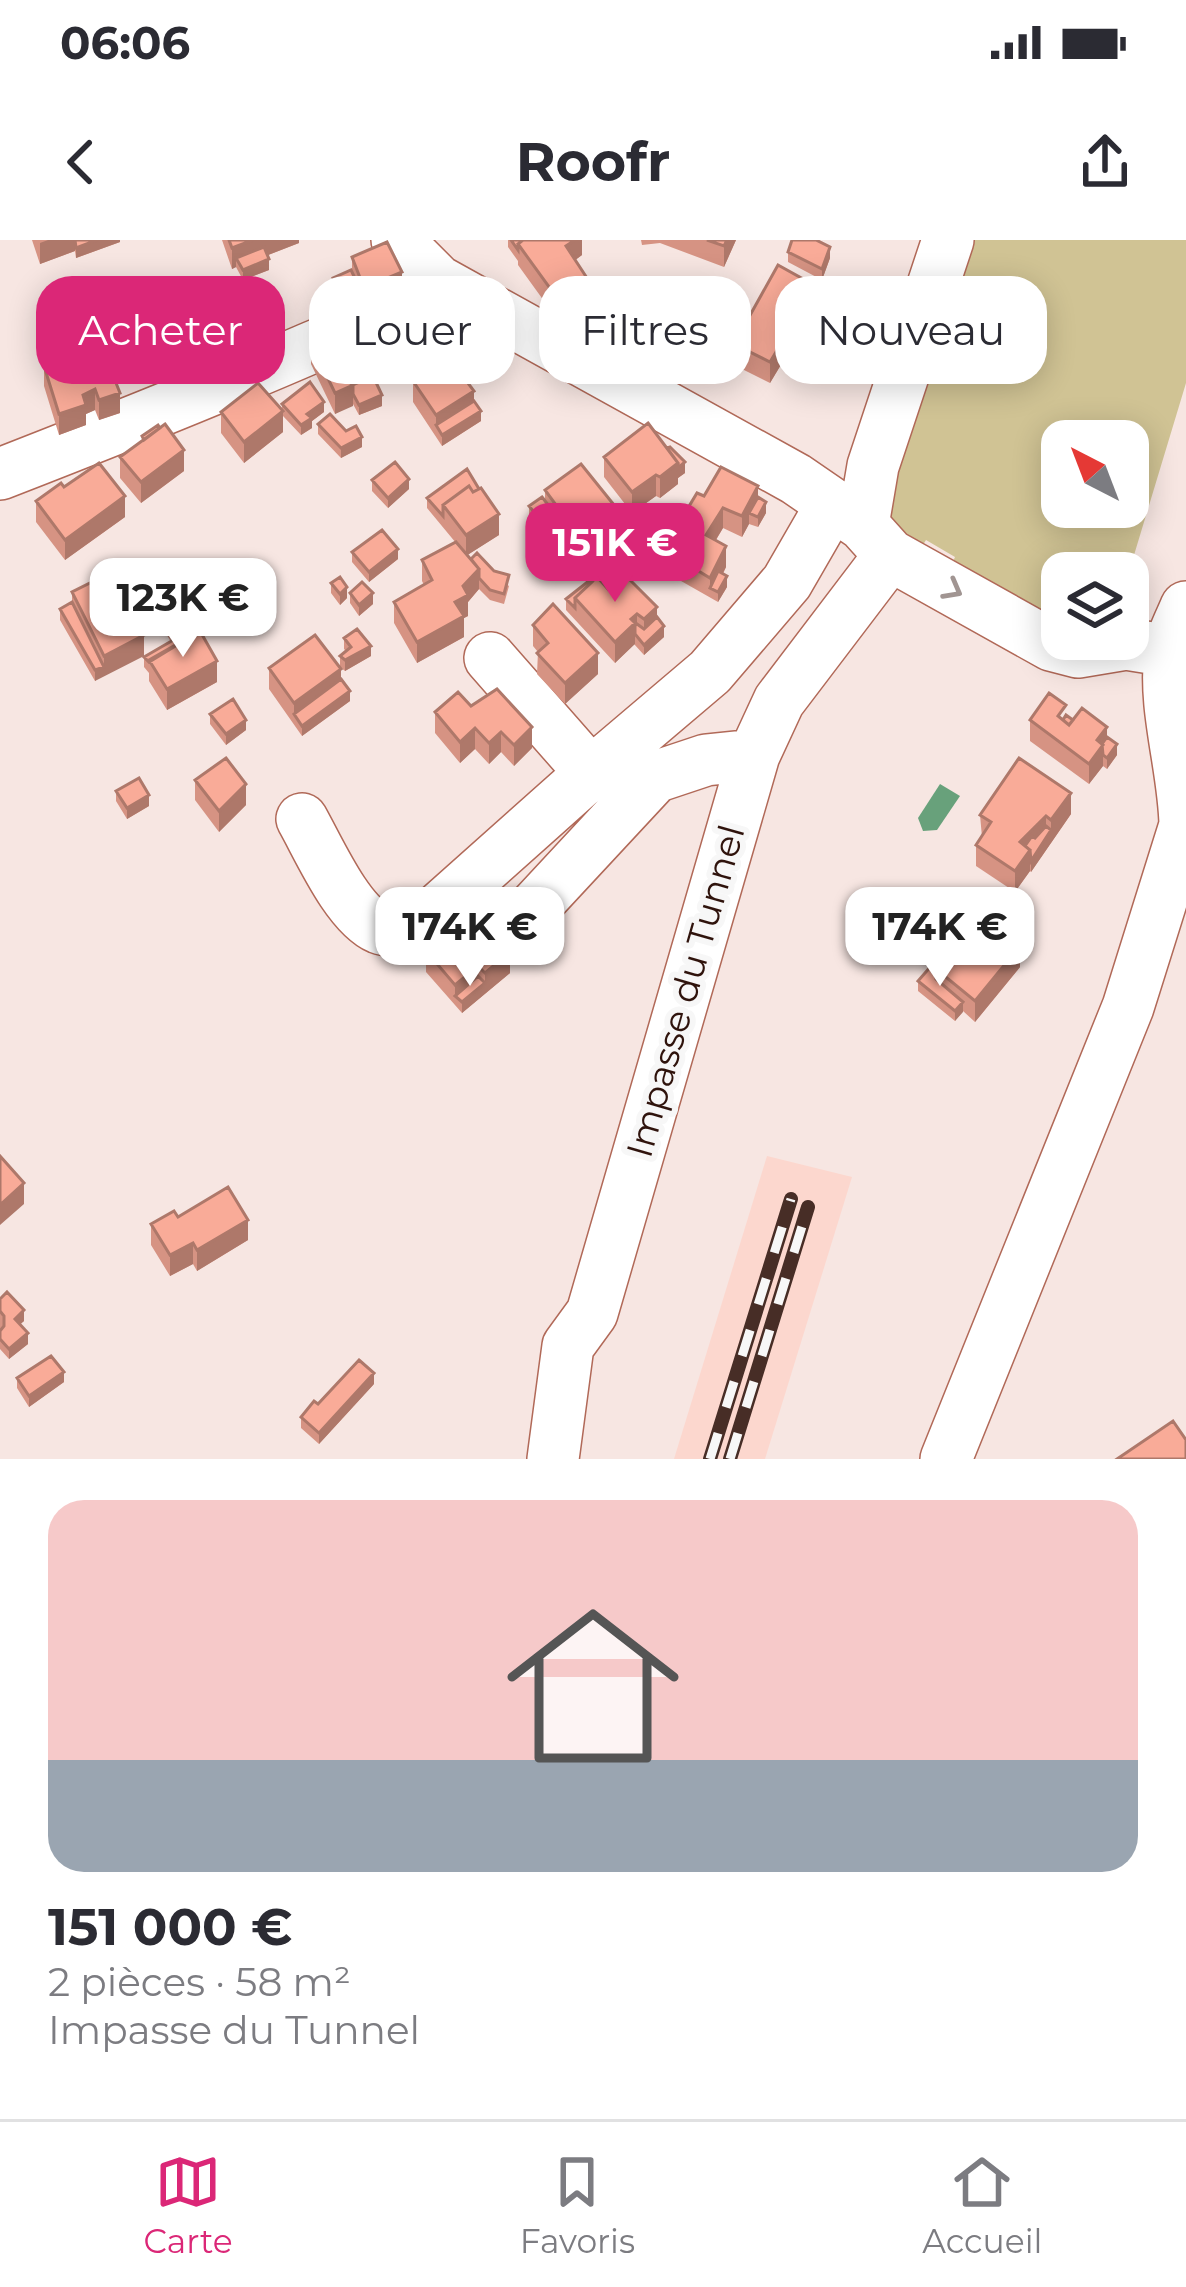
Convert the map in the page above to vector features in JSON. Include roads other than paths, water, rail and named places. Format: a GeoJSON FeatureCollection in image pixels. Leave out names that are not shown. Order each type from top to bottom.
{"type":"FeatureCollection","features":[{"type":"Feature","properties":{"kind":"street"},"geometry":{"type":"LineString","coordinates":[[397,240],[433,276]]}},
{"type":"Feature","properties":{"kind":"street"},"geometry":{"type":"LineString","coordinates":[[302,819],[350,903],[381,929],[400,930],[425,921],[710,672],[845,516],[873,466],[948,240]]}},
{"type":"Feature","properties":{"kind":"street"},"geometry":{"type":"LineString","coordinates":[[515,325],[845,516],[1051,645],[1078,652],[1178,629],[1185,825],[1128,1007],[946,1459]]}},
{"type":"Feature","properties":{"kind":"street"},"geometry":{"type":"LineString","coordinates":[[0,474],[309,349]]}},
{"type":"Feature","properties":{"kind":"street"},"geometry":{"type":"LineString","coordinates":[[845,516],[847,462],[883,436]]}},
{"type":"Feature","properties":{"kind":"street","name":"Impasse du Tunnel"},"geometry":{"type":"LineString","coordinates":[[554,1459],[568,1346],[592,1313],[754,755],[779,700],[845,516]]}},
{"type":"Feature","properties":{"kind":"street"},"geometry":{"type":"LineString","coordinates":[[490,658],[591,772]]}},
{"type":"Feature","properties":{"kind":"street"},"geometry":{"type":"LineString","coordinates":[[510,933],[655,777],[706,760],[754,755]]}},
{"type":"Feature","properties":{"kind":"railway"},"geometry":{"type":"LineString","coordinates":[[710,1459],[791,1199]]}},
{"type":"Feature","properties":{"kind":"railway"},"geometry":{"type":"LineString","coordinates":[[730,1459],[808,1207]]}}]}
